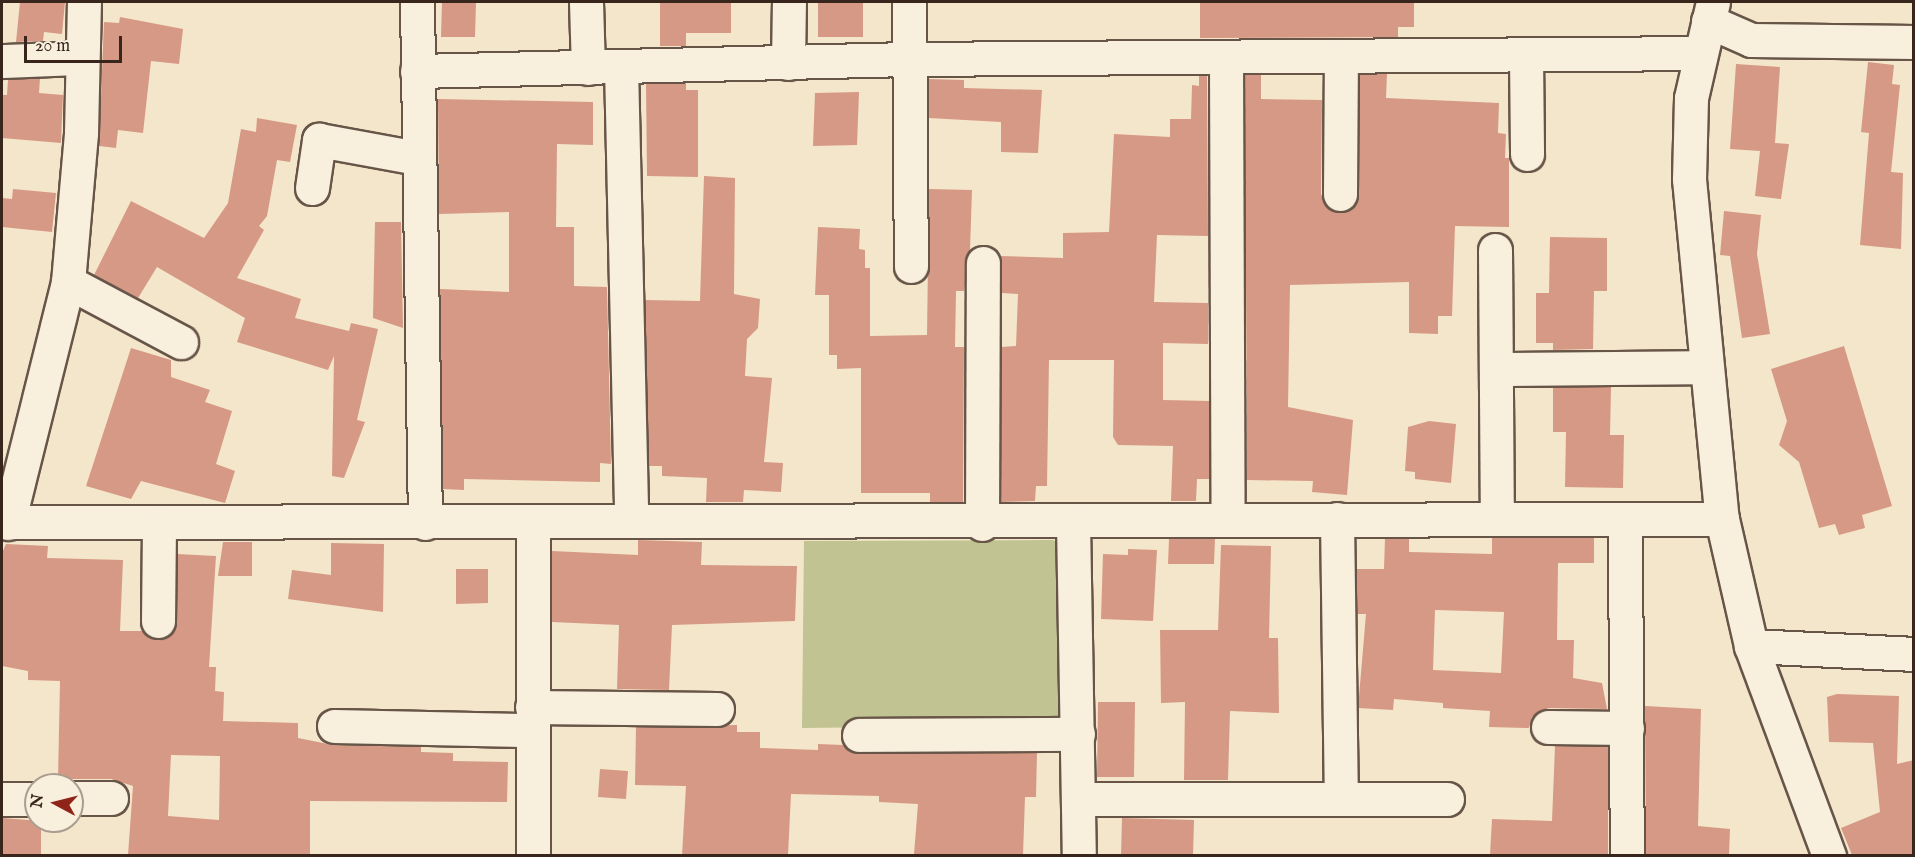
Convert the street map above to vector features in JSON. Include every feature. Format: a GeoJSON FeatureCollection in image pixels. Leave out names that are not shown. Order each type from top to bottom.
{"type":"FeatureCollection","features":[{"type":"Feature","properties":{"kind":"street"},"geometry":{"type":"LineString","coordinates":[[84,2],[80,58],[81,134],[68,282],[5,522],[532,525],[631,521],[982,524],[1497,517],[1625,520],[1722,519]]}},
{"type":"Feature","properties":{"kind":"street"},"geometry":{"type":"LineString","coordinates":[[417,2],[417,158],[425,523]]}},
{"type":"Feature","properties":{"kind":"street"},"geometry":{"type":"LineString","coordinates":[[586,2],[588,68]]}},
{"type":"Feature","properties":{"kind":"street"},"geometry":{"type":"LineString","coordinates":[[788,63],[789,2]]}},
{"type":"Feature","properties":{"kind":"street"},"geometry":{"type":"LineString","coordinates":[[909,2],[912,266]]}},
{"type":"Feature","properties":{"kind":"street"},"geometry":{"type":"LineString","coordinates":[[1829,855],[1750,646],[1722,519],[1705,368],[1689,179],[1691,98],[1710,11],[1751,40],[1914,42]]}},
{"type":"Feature","properties":{"kind":"street"},"geometry":{"type":"LineString","coordinates":[[417,71],[909,59],[1226,60],[1700,53]]}},
{"type":"Feature","properties":{"kind":"street"},"geometry":{"type":"LineString","coordinates":[[1526,56],[1527,154]]}},
{"type":"Feature","properties":{"kind":"street"},"geometry":{"type":"LineString","coordinates":[[2,61],[80,58]]}},
{"type":"Feature","properties":{"kind":"street"},"geometry":{"type":"LineString","coordinates":[[1340,194],[1341,58]]}},
{"type":"Feature","properties":{"kind":"street"},"geometry":{"type":"LineString","coordinates":[[1226,60],[1228,519]]}},
{"type":"Feature","properties":{"kind":"street"},"geometry":{"type":"LineString","coordinates":[[621,66],[631,521]]}},
{"type":"Feature","properties":{"kind":"street"},"geometry":{"type":"LineString","coordinates":[[312,188],[319,140],[417,158]]}},
{"type":"Feature","properties":{"kind":"street"},"geometry":{"type":"LineString","coordinates":[[1495,250],[1497,517]]}},
{"type":"Feature","properties":{"kind":"street"},"geometry":{"type":"LineString","coordinates":[[982,524],[983,263]]}},
{"type":"Feature","properties":{"kind":"street"},"geometry":{"type":"LineString","coordinates":[[68,282],[182,342]]}},
{"type":"Feature","properties":{"kind":"street"},"geometry":{"type":"LineString","coordinates":[[1496,369],[1705,368]]}},
{"type":"Feature","properties":{"kind":"street"},"geometry":{"type":"LineString","coordinates":[[1337,519],[1341,798]]}},
{"type":"Feature","properties":{"kind":"street"},"geometry":{"type":"LineString","coordinates":[[1625,520],[1628,855]]}},
{"type":"Feature","properties":{"kind":"street"},"geometry":{"type":"LineString","coordinates":[[1073,522],[1079,855]]}},
{"type":"Feature","properties":{"kind":"street"},"geometry":{"type":"LineString","coordinates":[[158,621],[159,523]]}},
{"type":"Feature","properties":{"kind":"street"},"geometry":{"type":"LineString","coordinates":[[532,525],[533,855]]}},
{"type":"Feature","properties":{"kind":"street"},"geometry":{"type":"LineString","coordinates":[[1750,646],[1914,654]]}},
{"type":"Feature","properties":{"kind":"street"},"geometry":{"type":"LineString","coordinates":[[334,726],[717,709]]}},
{"type":"Feature","properties":{"kind":"street"},"geometry":{"type":"LineString","coordinates":[[1548,727],[1627,728]]}},
{"type":"Feature","properties":{"kind":"street"},"geometry":{"type":"LineString","coordinates":[[859,735],[1078,735]]}},
{"type":"Feature","properties":{"kind":"street"},"geometry":{"type":"LineString","coordinates":[[84,798],[111,798]]}},
{"type":"Feature","properties":{"kind":"street"},"geometry":{"type":"LineString","coordinates":[[2,799],[24,799]]}},
{"type":"Feature","properties":{"kind":"street"},"geometry":{"type":"LineString","coordinates":[[1079,799],[1447,799]]}},
{"type":"Feature","properties":{"kind":"green space"},"geometry":{"type":"Polygon","coordinates":[[[1053,540],[1065,546],[1067,725],[802,728],[804,541],[1053,540]]]}},
{"type":"Feature","properties":{"kind":"building"},"geometry":{"type":"Polygon","coordinates":[[[20,2],[65,2],[62,34],[44,32],[43,41],[16,42],[20,2]]]}},
{"type":"Feature","properties":{"kind":"building"},"geometry":{"type":"Polygon","coordinates":[[[442,2],[476,2],[475,37],[441,37],[442,2]]]}},
{"type":"Feature","properties":{"kind":"building"},"geometry":{"type":"Polygon","coordinates":[[[660,2],[731,2],[731,33],[686,33],[686,46],[660,46],[660,2]]]}},
{"type":"Feature","properties":{"kind":"building"},"geometry":{"type":"Polygon","coordinates":[[[818,2],[863,2],[863,37],[818,37],[818,2]]]}},
{"type":"Feature","properties":{"kind":"building"},"geometry":{"type":"Polygon","coordinates":[[[1200,2],[1414,2],[1414,27],[1398,27],[1398,37],[1200,38],[1200,2]]]}},
{"type":"Feature","properties":{"kind":"building"},"geometry":{"type":"Polygon","coordinates":[[[120,17],[183,29],[179,64],[151,61],[143,133],[118,130],[116,148],[99,146],[104,22],[119,23],[120,17]]]}},
{"type":"Feature","properties":{"kind":"building"},"geometry":{"type":"Polygon","coordinates":[[[1868,62],[1894,65],[1892,84],[1900,85],[1891,172],[1903,173],[1901,249],[1860,245],[1869,133],[1861,132],[1868,62]]]}},
{"type":"Feature","properties":{"kind":"building"},"geometry":{"type":"Polygon","coordinates":[[[1736,64],[1780,67],[1775,143],[1789,144],[1781,199],[1755,196],[1760,151],[1730,149],[1736,64]]]}},
{"type":"Feature","properties":{"kind":"building"},"geometry":{"type":"Polygon","coordinates":[[[1360,74],[1387,74],[1386,98],[1499,103],[1498,133],[1506,134],[1505,158],[1509,158],[1509,227],[1455,226],[1452,316],[1438,316],[1438,334],[1409,333],[1409,282],[1290,285],[1288,407],[1353,420],[1347,495],[1312,492],[1313,481],[1247,480],[1245,75],[1261,75],[1261,99],[1322,100],[1321,194],[1330,210],[1340,213],[1350,210],[1359,195],[1360,74]]]}},
{"type":"Feature","properties":{"kind":"building"},"geometry":{"type":"Polygon","coordinates":[[[1207,75],[1208,236],[1157,235],[1154,302],[1208,303],[1208,344],[1163,343],[1163,400],[1209,401],[1209,479],[1197,479],[1196,501],[1171,501],[1173,446],[1118,445],[1113,437],[1114,360],[1049,360],[1047,486],[1036,486],[1035,501],[1001,502],[1001,347],[1016,346],[1018,294],[1002,293],[1000,256],[1063,258],[1063,233],[1109,232],[1114,134],[1170,137],[1170,119],[1191,119],[1192,85],[1199,86],[1199,76],[1207,75]]]}},
{"type":"Feature","properties":{"kind":"building"},"geometry":{"type":"Polygon","coordinates":[[[40,78],[39,93],[63,95],[61,143],[2,138],[2,95],[7,95],[8,80],[40,78]]]}},
{"type":"Feature","properties":{"kind":"building"},"geometry":{"type":"Polygon","coordinates":[[[928,79],[964,80],[964,88],[1042,90],[1038,153],[1001,152],[1001,122],[929,118],[928,79]]]}},
{"type":"Feature","properties":{"kind":"building"},"geometry":{"type":"Polygon","coordinates":[[[686,83],[686,90],[698,90],[698,177],[647,176],[646,84],[686,83]]]}},
{"type":"Feature","properties":{"kind":"building"},"geometry":{"type":"Polygon","coordinates":[[[859,92],[857,145],[813,146],[815,93],[859,92]]]}},
{"type":"Feature","properties":{"kind":"building"},"geometry":{"type":"Polygon","coordinates":[[[438,99],[593,102],[593,145],[557,144],[556,227],[574,227],[574,286],[607,287],[611,464],[600,463],[600,482],[464,479],[464,490],[443,489],[440,289],[509,292],[509,212],[439,214],[438,99]]]}},
{"type":"Feature","properties":{"kind":"building"},"geometry":{"type":"Polygon","coordinates":[[[257,118],[297,125],[290,162],[277,160],[267,216],[259,226],[264,230],[237,278],[301,299],[295,318],[349,331],[351,323],[378,329],[357,420],[365,422],[344,478],[332,476],[334,356],[328,370],[237,342],[245,318],[157,267],[138,298],[94,275],[131,201],[204,238],[228,203],[241,129],[256,132],[257,118]]]}},
{"type":"Feature","properties":{"kind":"building"},"geometry":{"type":"Polygon","coordinates":[[[704,176],[735,178],[734,294],[760,299],[758,328],[747,339],[745,376],[772,378],[764,462],[783,463],[781,492],[744,490],[743,502],[706,502],[707,478],[662,476],[662,466],[649,466],[645,300],[700,301],[704,176]]]}},
{"type":"Feature","properties":{"kind":"building"},"geometry":{"type":"Polygon","coordinates":[[[13,189],[56,193],[52,232],[2,227],[2,198],[12,199],[13,189]]]}},
{"type":"Feature","properties":{"kind":"building"},"geometry":{"type":"Polygon","coordinates":[[[929,189],[972,190],[970,250],[964,291],[956,291],[955,347],[964,347],[963,502],[930,502],[930,493],[861,493],[861,368],[837,369],[837,355],[829,355],[829,295],[815,295],[818,227],[860,229],[859,249],[865,250],[865,268],[870,268],[870,336],[927,335],[929,189]]]}},
{"type":"Feature","properties":{"kind":"building"},"geometry":{"type":"Polygon","coordinates":[[[1724,211],[1761,215],[1757,254],[1770,334],[1742,338],[1730,256],[1720,255],[1724,211]]]}},
{"type":"Feature","properties":{"kind":"building"},"geometry":{"type":"Polygon","coordinates":[[[375,222],[401,222],[403,328],[373,318],[375,222]]]}},
{"type":"Feature","properties":{"kind":"building"},"geometry":{"type":"Polygon","coordinates":[[[1550,237],[1607,238],[1607,291],[1594,291],[1593,349],[1553,350],[1553,343],[1536,343],[1536,293],[1549,293],[1550,237]]]}},
{"type":"Feature","properties":{"kind":"building"},"geometry":{"type":"Polygon","coordinates":[[[1844,346],[1892,506],[1862,515],[1865,528],[1839,535],[1835,524],[1819,528],[1799,462],[1779,445],[1787,421],[1771,369],[1844,346]]]}},
{"type":"Feature","properties":{"kind":"building"},"geometry":{"type":"Polygon","coordinates":[[[131,348],[171,360],[171,377],[210,390],[205,402],[232,411],[216,464],[235,471],[225,503],[141,481],[131,499],[86,486],[131,348]]]}},
{"type":"Feature","properties":{"kind":"building"},"geometry":{"type":"Polygon","coordinates":[[[1553,387],[1611,387],[1610,435],[1624,435],[1623,488],[1565,487],[1566,432],[1553,432],[1553,387]]]}},
{"type":"Feature","properties":{"kind":"building"},"geometry":{"type":"Polygon","coordinates":[[[1429,421],[1456,424],[1451,483],[1415,479],[1415,472],[1405,471],[1408,427],[1429,421]]]}},
{"type":"Feature","properties":{"kind":"building"},"geometry":{"type":"Polygon","coordinates":[[[1385,538],[1409,539],[1409,552],[1492,554],[1492,538],[1594,538],[1594,563],[1558,563],[1557,640],[1574,640],[1573,678],[1602,683],[1607,709],[1548,708],[1532,717],[1529,728],[1489,727],[1490,711],[1443,708],[1443,703],[1394,699],[1393,710],[1358,708],[1366,614],[1357,614],[1356,569],[1384,569],[1385,538]],[[1435,610],[1433,670],[1501,673],[1504,612],[1435,610]]]}},
{"type":"Feature","properties":{"kind":"building"},"geometry":{"type":"Polygon","coordinates":[[[1169,539],[1215,539],[1214,564],[1168,564],[1169,539]]]}},
{"type":"Feature","properties":{"kind":"building"},"geometry":{"type":"Polygon","coordinates":[[[638,540],[702,542],[701,565],[797,566],[795,621],[672,625],[669,690],[617,689],[619,625],[552,622],[552,551],[638,555],[638,540]]]}},
{"type":"Feature","properties":{"kind":"building"},"geometry":{"type":"Polygon","coordinates":[[[223,542],[252,542],[252,576],[218,576],[223,542]]]}},
{"type":"Feature","properties":{"kind":"building"},"geometry":{"type":"Polygon","coordinates":[[[331,543],[384,544],[383,612],[288,599],[292,570],[331,575],[331,543]]]}},
{"type":"Feature","properties":{"kind":"building"},"geometry":{"type":"Polygon","coordinates":[[[6,544],[48,546],[47,558],[123,560],[120,631],[142,631],[157,640],[168,637],[177,622],[177,554],[216,556],[209,667],[216,667],[215,691],[224,692],[223,721],[298,723],[298,738],[333,745],[421,747],[421,752],[453,753],[453,761],[508,762],[507,802],[310,801],[310,855],[128,855],[133,786],[111,779],[84,779],[84,773],[58,773],[60,681],[28,680],[28,671],[2,666],[2,553],[6,544]],[[171,755],[168,816],[219,820],[220,756],[171,755]]]}},
{"type":"Feature","properties":{"kind":"building"},"geometry":{"type":"Polygon","coordinates":[[[1221,545],[1271,546],[1269,638],[1278,638],[1279,713],[1230,711],[1228,780],[1184,780],[1185,702],[1161,703],[1160,630],[1218,630],[1221,545]]]}},
{"type":"Feature","properties":{"kind":"building"},"geometry":{"type":"Polygon","coordinates":[[[1128,549],[1157,550],[1153,621],[1101,619],[1103,554],[1128,555],[1128,549]]]}},
{"type":"Feature","properties":{"kind":"building"},"geometry":{"type":"Polygon","coordinates":[[[456,569],[488,569],[488,603],[456,604],[456,569]]]}},
{"type":"Feature","properties":{"kind":"building"},"geometry":{"type":"Polygon","coordinates":[[[1837,694],[1899,696],[1897,764],[1914,760],[1914,855],[1852,855],[1841,828],[1880,812],[1873,743],[1829,742],[1827,697],[1837,694]]]}},
{"type":"Feature","properties":{"kind":"building"},"geometry":{"type":"Polygon","coordinates":[[[1098,702],[1135,702],[1134,777],[1097,777],[1098,702]]]}},
{"type":"Feature","properties":{"kind":"building"},"geometry":{"type":"Polygon","coordinates":[[[1645,706],[1701,709],[1698,826],[1730,829],[1729,855],[1646,855],[1645,706]]]}},
{"type":"Feature","properties":{"kind":"building"},"geometry":{"type":"Polygon","coordinates":[[[737,725],[737,732],[760,732],[760,748],[818,750],[818,744],[843,745],[859,754],[1037,753],[1036,797],[1025,797],[1023,855],[914,854],[918,804],[879,802],[879,796],[791,794],[788,855],[682,855],[686,786],[635,785],[636,727],[737,725]]]}},
{"type":"Feature","properties":{"kind":"building"},"geometry":{"type":"Polygon","coordinates":[[[1555,746],[1608,747],[1608,855],[1490,855],[1492,819],[1552,821],[1555,746]]]}},
{"type":"Feature","properties":{"kind":"building"},"geometry":{"type":"Polygon","coordinates":[[[600,769],[628,771],[626,799],[598,797],[600,769]]]}},
{"type":"Feature","properties":{"kind":"building"},"geometry":{"type":"Polygon","coordinates":[[[2,818],[24,820],[24,833],[41,833],[41,855],[2,855],[2,818]]]}},
{"type":"Feature","properties":{"kind":"building"},"geometry":{"type":"Polygon","coordinates":[[[1122,818],[1194,820],[1193,855],[1121,855],[1122,818]]]}}]}
